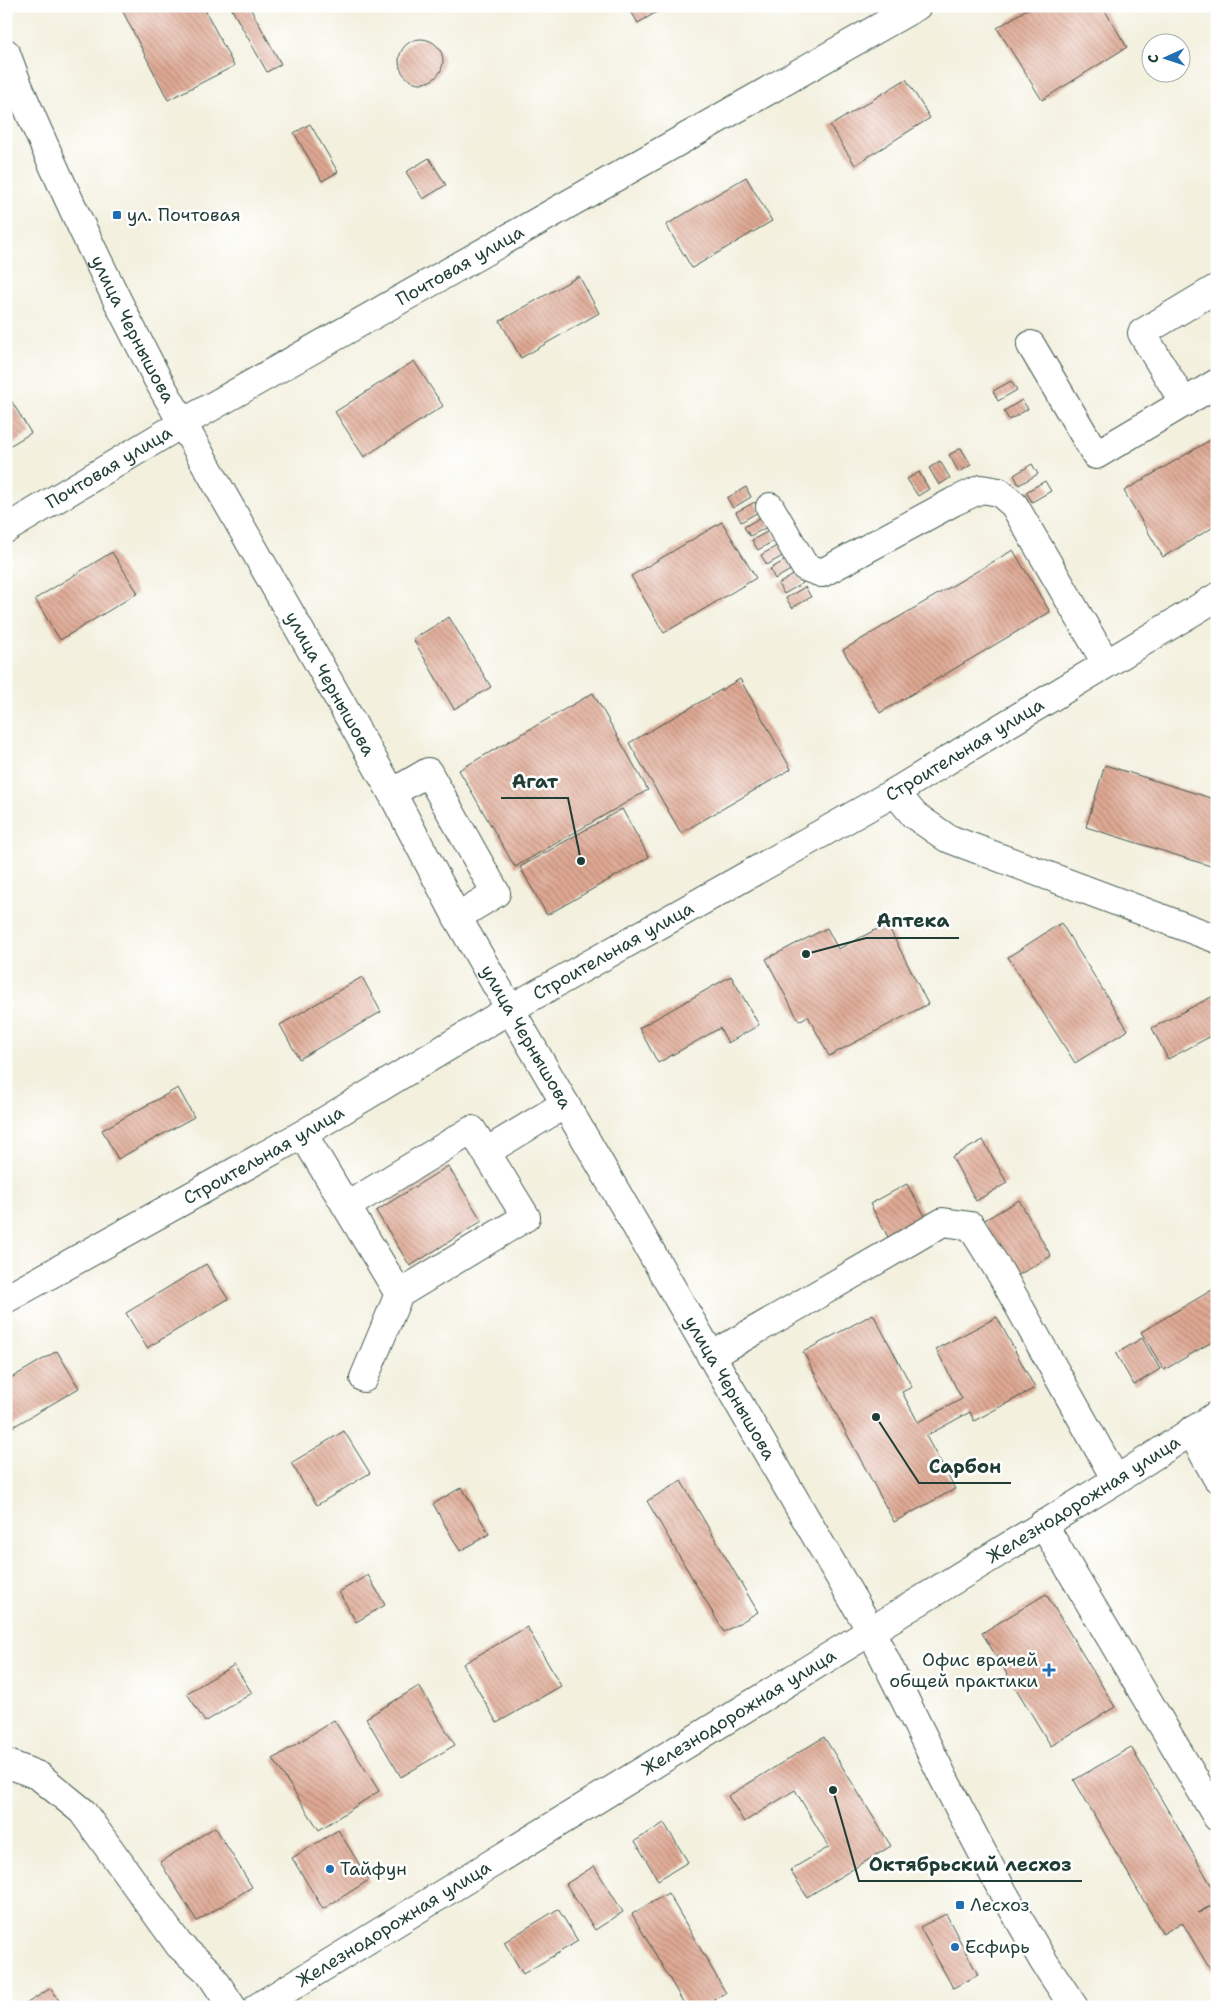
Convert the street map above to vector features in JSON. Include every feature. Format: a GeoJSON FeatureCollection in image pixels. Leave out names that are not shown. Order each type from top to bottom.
{"type":"FeatureCollection","features":[{"type":"Feature","properties":{"kind":"street","name":"Почтовая улица"},"geometry":{"type":"LineString","coordinates":[[6,529],[183,423],[917,6]]}},
{"type":"Feature","properties":{"kind":"street","name":"улица Чернышова"},"geometry":{"type":"LineString","coordinates":[[6,53],[12,89],[50,161],[123,313],[183,423],[392,793],[457,917],[870,1631],[1003,1892],[1044,1962],[1074,2007]]}},
{"type":"Feature","properties":{"kind":"street"},"geometry":{"type":"LineString","coordinates":[[1184,403],[1142,333],[1217,288]]}},
{"type":"Feature","properties":{"kind":"street"},"geometry":{"type":"LineString","coordinates":[[1031,345],[1096,455],[1217,383]]}},
{"type":"Feature","properties":{"kind":"street"},"geometry":{"type":"LineString","coordinates":[[770,507],[805,567],[822,573],[960,499],[981,490],[1000,492],[1014,505],[1106,663]]}},
{"type":"Feature","properties":{"kind":"street","name":"Строительная улица"},"geometry":{"type":"LineString","coordinates":[[6,1299],[303,1134],[510,1009],[895,792],[1217,596]]}},
{"type":"Feature","properties":{"kind":"street"},"geometry":{"type":"LineString","coordinates":[[392,793],[428,772],[496,893],[457,917]]}},
{"type":"Feature","properties":{"kind":"street"},"geometry":{"type":"LineString","coordinates":[[895,792],[914,815],[947,838],[1217,939]]}},
{"type":"Feature","properties":{"kind":"street"},"geometry":{"type":"LineString","coordinates":[[486,1152],[565,1104]]}},
{"type":"Feature","properties":{"kind":"street"},"geometry":{"type":"LineString","coordinates":[[346,1206],[472,1130],[526,1217],[399,1294],[364,1378]]}},
{"type":"Feature","properties":{"kind":"street"},"geometry":{"type":"LineString","coordinates":[[303,1134],[399,1294]]}},
{"type":"Feature","properties":{"kind":"street"},"geometry":{"type":"LineString","coordinates":[[711,1356],[943,1222],[971,1226],[1116,1480]]}},
{"type":"Feature","properties":{"kind":"street","name":"Железнодорожная улица"},"geometry":{"type":"LineString","coordinates":[[258,2007],[1116,1480],[1217,1415]]}},
{"type":"Feature","properties":{"kind":"street"},"geometry":{"type":"LineString","coordinates":[[1191,1431],[1217,1478]]}},
{"type":"Feature","properties":{"kind":"street"},"geometry":{"type":"LineString","coordinates":[[1043,1524],[1217,1817]]}},
{"type":"Feature","properties":{"kind":"street"},"geometry":{"type":"LineString","coordinates":[[6,1763],[39,1776],[82,1811],[179,1946],[209,1972],[232,2007]]}},
{"type":"Feature","properties":{"kind":"building"},"geometry":{"type":"Polygon","coordinates":[[[120,6],[203,6],[234,66],[168,100],[120,6]]]}},
{"type":"Feature","properties":{"kind":"building"},"geometry":{"type":"Polygon","coordinates":[[[230,6],[249,6],[281,64],[267,72],[230,6]]]}},
{"type":"Feature","properties":{"kind":"building"},"geometry":{"type":"Polygon","coordinates":[[[628,6],[667,6],[638,23],[628,6]]]}},
{"type":"Feature","properties":{"kind":"building"},"geometry":{"type":"Polygon","coordinates":[[[1032,6],[1102,6],[1127,47],[1042,100],[997,28],[1032,6]]]}},
{"type":"Feature","properties":{"kind":"building"},"geometry":{"type":"Polygon","coordinates":[[[425,39],[437,45],[442,52],[442,70],[437,77],[430,82],[417,83],[409,80],[402,73],[399,57],[402,49],[409,42],[425,39]]]}},
{"type":"Feature","properties":{"kind":"building"},"geometry":{"type":"Polygon","coordinates":[[[906,79],[930,118],[855,165],[830,126],[906,79]]]}},
{"type":"Feature","properties":{"kind":"building"},"geometry":{"type":"Polygon","coordinates":[[[310,124],[338,172],[322,181],[294,133],[310,124]]]}},
{"type":"Feature","properties":{"kind":"building"},"geometry":{"type":"Polygon","coordinates":[[[429,158],[446,185],[423,199],[406,172],[429,158]]]}},
{"type":"Feature","properties":{"kind":"building"},"geometry":{"type":"Polygon","coordinates":[[[746,177],[772,221],[692,268],[666,225],[746,177]]]}},
{"type":"Feature","properties":{"kind":"building"},"geometry":{"type":"Polygon","coordinates":[[[579,276],[599,313],[521,358],[500,321],[579,276]]]}},
{"type":"Feature","properties":{"kind":"building"},"geometry":{"type":"Polygon","coordinates":[[[414,361],[443,406],[364,457],[335,412],[414,361]]]}},
{"type":"Feature","properties":{"kind":"building"},"geometry":{"type":"Polygon","coordinates":[[[1011,381],[1017,390],[998,401],[993,391],[1011,381]]]}},
{"type":"Feature","properties":{"kind":"building"},"geometry":{"type":"Polygon","coordinates":[[[9,397],[31,433],[6,448],[6,398],[9,397]]]}},
{"type":"Feature","properties":{"kind":"building"},"geometry":{"type":"Polygon","coordinates":[[[1022,400],[1028,409],[1009,420],[1004,411],[1022,400]]]}},
{"type":"Feature","properties":{"kind":"building"},"geometry":{"type":"Polygon","coordinates":[[[1217,436],[1217,525],[1163,557],[1124,491],[1217,436]]]}},
{"type":"Feature","properties":{"kind":"building"},"geometry":{"type":"Polygon","coordinates":[[[961,448],[971,465],[959,472],[949,455],[961,448]]]}},
{"type":"Feature","properties":{"kind":"building"},"geometry":{"type":"Polygon","coordinates":[[[940,461],[950,478],[939,485],[929,468],[940,461]]]}},
{"type":"Feature","properties":{"kind":"building"},"geometry":{"type":"Polygon","coordinates":[[[1032,464],[1038,474],[1019,485],[1014,475],[1032,464]]]}},
{"type":"Feature","properties":{"kind":"building"},"geometry":{"type":"Polygon","coordinates":[[[919,472],[929,489],[918,496],[907,479],[919,472]]]}},
{"type":"Feature","properties":{"kind":"building"},"geometry":{"type":"Polygon","coordinates":[[[1045,481],[1051,491],[1032,502],[1026,492],[1045,481]]]}},
{"type":"Feature","properties":{"kind":"building"},"geometry":{"type":"Polygon","coordinates":[[[746,487],[751,497],[733,508],[727,498],[746,487]]]}},
{"type":"Feature","properties":{"kind":"building"},"geometry":{"type":"Polygon","coordinates":[[[755,502],[760,511],[741,522],[736,512],[755,502]]]}},
{"type":"Feature","properties":{"kind":"building"},"geometry":{"type":"Polygon","coordinates":[[[763,516],[769,526],[750,536],[744,527],[763,516]]]}},
{"type":"Feature","properties":{"kind":"building"},"geometry":{"type":"Polygon","coordinates":[[[722,522],[756,578],[664,633],[631,576],[722,522]]]}},
{"type":"Feature","properties":{"kind":"building"},"geometry":{"type":"Polygon","coordinates":[[[771,530],[777,539],[758,550],[752,540],[771,530]]]}},
{"type":"Feature","properties":{"kind":"building"},"geometry":{"type":"Polygon","coordinates":[[[780,544],[786,554],[767,565],[761,555],[780,544]]]}},
{"type":"Feature","properties":{"kind":"building"},"geometry":{"type":"Polygon","coordinates":[[[1013,550],[1050,612],[880,713],[843,650],[1013,550]]]}},
{"type":"Feature","properties":{"kind":"building"},"geometry":{"type":"Polygon","coordinates":[[[112,552],[138,593],[60,640],[35,599],[112,552]]]}},
{"type":"Feature","properties":{"kind":"building"},"geometry":{"type":"Polygon","coordinates":[[[789,558],[794,568],[775,579],[770,569],[789,558]]]}},
{"type":"Feature","properties":{"kind":"building"},"geometry":{"type":"Polygon","coordinates":[[[797,573],[803,583],[784,594],[778,584],[797,573]]]}},
{"type":"Feature","properties":{"kind":"building"},"geometry":{"type":"Polygon","coordinates":[[[805,587],[811,597],[792,608],[786,598],[805,587]]]}},
{"type":"Feature","properties":{"kind":"building"},"geometry":{"type":"Polygon","coordinates":[[[449,617],[491,687],[454,709],[413,639],[449,617]]]}},
{"type":"Feature","properties":{"kind":"building"},"geometry":{"type":"Polygon","coordinates":[[[740,679],[791,769],[681,833],[629,743],[740,679]]]}},
{"type":"Feature","properties":{"kind":"building"},"geometry":{"type":"Polygon","coordinates":[[[593,693],[648,790],[515,867],[459,770],[593,693]]]}},
{"type":"Feature","properties":{"kind":"building"},"geometry":{"type":"Polygon","coordinates":[[[1105,765],[1217,800],[1217,868],[1086,827],[1105,765]]]}},
{"type":"Feature","properties":{"kind":"building"},"geometry":{"type":"Polygon","coordinates":[[[622,809],[649,857],[547,915],[520,867],[622,809]]]}},
{"type":"Feature","properties":{"kind":"building"},"geometry":{"type":"Polygon","coordinates":[[[1061,923],[1128,1030],[1075,1063],[1008,957],[1061,923]]]}},
{"type":"Feature","properties":{"kind":"building"},"geometry":{"type":"Polygon","coordinates":[[[887,924],[928,1004],[829,1056],[808,1016],[799,1021],[766,959],[827,928],[838,949],[887,924]]]}},
{"type":"Feature","properties":{"kind":"building"},"geometry":{"type":"Polygon","coordinates":[[[731,976],[759,1025],[728,1043],[720,1028],[658,1063],[639,1028],[731,976]]]}},
{"type":"Feature","properties":{"kind":"building"},"geometry":{"type":"Polygon","coordinates":[[[362,977],[381,1012],[299,1059],[280,1025],[362,977]]]}},
{"type":"Feature","properties":{"kind":"building"},"geometry":{"type":"Polygon","coordinates":[[[1217,994],[1217,1033],[1168,1059],[1152,1028],[1217,994]]]}},
{"type":"Feature","properties":{"kind":"building"},"geometry":{"type":"Polygon","coordinates":[[[178,1088],[194,1117],[118,1159],[102,1130],[178,1088]]]}},
{"type":"Feature","properties":{"kind":"building"},"geometry":{"type":"Polygon","coordinates":[[[983,1140],[1007,1183],[976,1201],[952,1157],[983,1140]]]}},
{"type":"Feature","properties":{"kind":"building"},"geometry":{"type":"Polygon","coordinates":[[[448,1166],[482,1221],[410,1266],[376,1211],[448,1166]]]}},
{"type":"Feature","properties":{"kind":"building"},"geometry":{"type":"Polygon","coordinates":[[[907,1184],[926,1218],[889,1239],[870,1204],[907,1184]]]}},
{"type":"Feature","properties":{"kind":"building"},"geometry":{"type":"Polygon","coordinates":[[[1019,1200],[1051,1256],[1015,1277],[983,1221],[1019,1200]]]}},
{"type":"Feature","properties":{"kind":"building"},"geometry":{"type":"Polygon","coordinates":[[[206,1264],[228,1299],[147,1348],[126,1313],[206,1264]]]}},
{"type":"Feature","properties":{"kind":"building"},"geometry":{"type":"Polygon","coordinates":[[[1217,1287],[1217,1339],[1164,1370],[1141,1332],[1217,1287]]]}},
{"type":"Feature","properties":{"kind":"building"},"geometry":{"type":"Polygon","coordinates":[[[873,1314],[912,1387],[902,1392],[918,1422],[962,1399],[936,1349],[997,1317],[1035,1388],[974,1421],[970,1412],[926,1436],[955,1489],[894,1522],[803,1352],[873,1314]]]}},
{"type":"Feature","properties":{"kind":"building"},"geometry":{"type":"Polygon","coordinates":[[[1142,1338],[1160,1369],[1134,1385],[1116,1354],[1142,1338]]]}},
{"type":"Feature","properties":{"kind":"building"},"geometry":{"type":"Polygon","coordinates":[[[57,1351],[79,1388],[6,1431],[6,1381],[57,1351]]]}},
{"type":"Feature","properties":{"kind":"building"},"geometry":{"type":"Polygon","coordinates":[[[344,1431],[370,1473],[317,1505],[291,1463],[344,1431]]]}},
{"type":"Feature","properties":{"kind":"building"},"geometry":{"type":"Polygon","coordinates":[[[681,1481],[758,1612],[724,1632],[647,1501],[681,1481]]]}},
{"type":"Feature","properties":{"kind":"building"},"geometry":{"type":"Polygon","coordinates":[[[462,1487],[489,1534],[460,1551],[433,1504],[462,1487]]]}},
{"type":"Feature","properties":{"kind":"building"},"geometry":{"type":"Polygon","coordinates":[[[368,1575],[385,1605],[356,1622],[339,1592],[368,1575]]]}},
{"type":"Feature","properties":{"kind":"building","name":"Офис врачей общей практики"},"geometry":{"type":"Polygon","coordinates":[[[1046,1594],[1115,1707],[1051,1746],[982,1633],[1046,1594]]]}},
{"type":"Feature","properties":{"kind":"building"},"geometry":{"type":"Polygon","coordinates":[[[527,1627],[561,1686],[497,1723],[463,1664],[527,1627]]]}},
{"type":"Feature","properties":{"kind":"building"},"geometry":{"type":"Polygon","coordinates":[[[234,1665],[252,1693],[205,1722],[187,1693],[234,1665]]]}},
{"type":"Feature","properties":{"kind":"building"},"geometry":{"type":"Polygon","coordinates":[[[419,1686],[455,1745],[401,1777],[366,1718],[419,1686]]]}},
{"type":"Feature","properties":{"kind":"building"},"geometry":{"type":"Polygon","coordinates":[[[334,1720],[379,1791],[319,1830],[273,1759],[334,1720]]]}},
{"type":"Feature","properties":{"kind":"building"},"geometry":{"type":"Polygon","coordinates":[[[824,1737],[891,1846],[807,1897],[790,1870],[829,1847],[795,1790],[744,1822],[728,1796],[824,1737]]]}},
{"type":"Feature","properties":{"kind":"building"},"geometry":{"type":"Polygon","coordinates":[[[1131,1747],[1217,1895],[1217,1902],[1198,1913],[1217,1903],[1217,1981],[1182,1922],[1163,1934],[1074,1780],[1131,1747]]]}},
{"type":"Feature","properties":{"kind":"building"},"geometry":{"type":"Polygon","coordinates":[[[664,1823],[688,1862],[658,1880],[635,1841],[664,1823]]]}},
{"type":"Feature","properties":{"kind":"building"},"geometry":{"type":"Polygon","coordinates":[[[215,1827],[252,1887],[197,1921],[160,1862],[215,1827]]]}},
{"type":"Feature","properties":{"kind":"building","name":"Тайфун"},"geometry":{"type":"Polygon","coordinates":[[[338,1830],[369,1880],[323,1909],[292,1858],[338,1830]]]}},
{"type":"Feature","properties":{"kind":"building"},"geometry":{"type":"Polygon","coordinates":[[[594,1866],[623,1912],[595,1930],[566,1884],[594,1866]]]}},
{"type":"Feature","properties":{"kind":"building"},"geometry":{"type":"Polygon","coordinates":[[[668,1893],[726,1993],[702,2007],[686,2007],[632,1914],[668,1893]]]}},
{"type":"Feature","properties":{"kind":"building"},"geometry":{"type":"Polygon","coordinates":[[[558,1909],[578,1941],[523,1974],[504,1942],[558,1909]]]}},
{"type":"Feature","properties":{"kind":"building"},"geometry":{"type":"Polygon","coordinates":[[[946,1914],[978,1975],[953,1988],[920,1927],[946,1914]]]}},
{"type":"Feature","properties":{"kind":"building"},"geometry":{"type":"Polygon","coordinates":[[[51,1988],[63,2007],[21,2007],[51,1988]]]}},
{"type":"Feature","properties":{"kind":"place","name":"ул. Почтовая"},"geometry":{"type":"Point","coordinates":[117,215]}},
{"type":"Feature","properties":{"kind":"place","name":"Агат"},"geometry":{"type":"Point","coordinates":[581,861]}},
{"type":"Feature","properties":{"kind":"place","name":"Аптека"},"geometry":{"type":"Point","coordinates":[806,954]}},
{"type":"Feature","properties":{"kind":"place","name":"Сарбон"},"geometry":{"type":"Point","coordinates":[876,1417]}},
{"type":"Feature","properties":{"kind":"place","name":"Офис врачей общей практики"},"geometry":{"type":"Point","coordinates":[1049,1670]}},
{"type":"Feature","properties":{"kind":"place","name":"Октябрьский лесхоз"},"geometry":{"type":"Point","coordinates":[833,1790]}},
{"type":"Feature","properties":{"kind":"place","name":"Тайфун"},"geometry":{"type":"Point","coordinates":[330,1869]}},
{"type":"Feature","properties":{"kind":"place","name":"Лесхоз"},"geometry":{"type":"Point","coordinates":[960,1905]}},
{"type":"Feature","properties":{"kind":"place","name":"Есфирь"},"geometry":{"type":"Point","coordinates":[955,1947]}}]}
